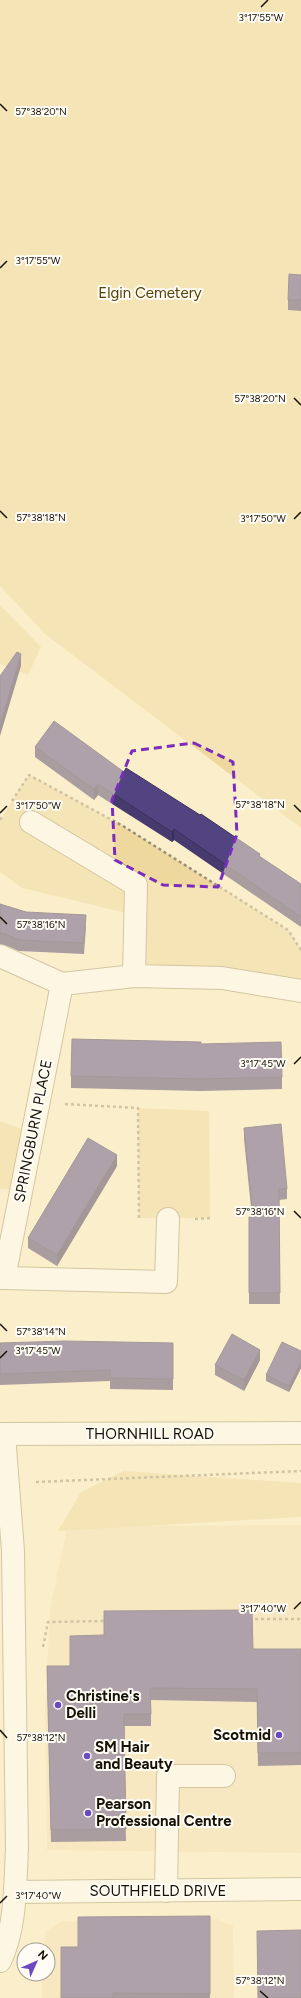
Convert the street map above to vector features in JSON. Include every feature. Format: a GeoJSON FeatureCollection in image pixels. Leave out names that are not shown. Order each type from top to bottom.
{"type":"FeatureCollection","features":[{"type":"Feature","properties":{"kind":"street"},"geometry":{"type":"LineString","coordinates":[[30,822],[136,885],[134,976]]}},
{"type":"Feature","properties":{"kind":"street"},"geometry":{"type":"LineString","coordinates":[[0,956],[62,984],[134,976],[222,978],[301,991]]}},
{"type":"Feature","properties":{"kind":"street","name":"SPRINGBURN PLACE"},"geometry":{"type":"LineString","coordinates":[[62,984],[2,1278],[166,1282],[168,1219]]}},
{"type":"Feature","properties":{"kind":"street","name":"THORNHILL ROAD"},"geometry":{"type":"LineString","coordinates":[[2,1434],[301,1433]]}},
{"type":"Feature","properties":{"kind":"street"},"geometry":{"type":"LineString","coordinates":[[0,1961],[6,1948],[15,1892],[17,1849],[15,1761],[8,1723],[13,1551],[2,1434]]}},
{"type":"Feature","properties":{"kind":"street"},"geometry":{"type":"LineString","coordinates":[[166,1891],[168,1776],[224,1776]]}},
{"type":"Feature","properties":{"kind":"street","name":"SOUTHFIELD DRIVE"},"geometry":{"type":"LineString","coordinates":[[15,1892],[301,1889]]}},
{"type":"Feature","properties":{"kind":"path"},"geometry":{"type":"LineString","coordinates":[[8,807],[29,774],[123,826],[288,930],[301,950]]}},
{"type":"Feature","properties":{"kind":"path"},"geometry":{"type":"LineString","coordinates":[[0,820],[4,814]]}},
{"type":"Feature","properties":{"kind":"path"},"geometry":{"type":"LineString","coordinates":[[39,1102],[138,1108],[139,1218],[210,1218]]}},
{"type":"Feature","properties":{"kind":"path"},"geometry":{"type":"LineString","coordinates":[[7,1483],[301,1471]]}},
{"type":"Feature","properties":{"kind":"path"},"geometry":{"type":"LineString","coordinates":[[246,1620],[301,1619]]}},
{"type":"Feature","properties":{"kind":"path"},"geometry":{"type":"LineString","coordinates":[[42,1652],[48,1622],[111,1621]]}},
{"type":"Feature","properties":{"kind":"highlighted area"},"geometry":{"type":"Polygon","coordinates":[[[194,743],[233,762],[237,834],[218,887],[163,885],[115,860],[112,800],[132,751],[194,743]]]}},
{"type":"Feature","properties":{"kind":"shaded area"},"geometry":{"type":"Polygon","coordinates":[[[301,1525],[301,1853],[47,1850],[45,1712],[50,1609],[67,1528],[95,1526],[301,1525]]]}},
{"type":"Feature","properties":{"kind":"shaded area"},"geometry":{"type":"Polygon","coordinates":[[[217,1919],[233,1926],[234,1998],[42,1998],[42,1982],[56,1982],[56,1942],[44,1942],[45,1932],[62,1921],[217,1919]]]}},
{"type":"Feature","properties":{"kind":"green space","name":"Elgin Cemetery"},"geometry":{"type":"Polygon","coordinates":[[[0,0],[301,0],[301,828],[45,634],[0,586],[0,0]]]}},
{"type":"Feature","properties":{"kind":"green space"},"geometry":{"type":"Polygon","coordinates":[[[0,605],[41,647],[28,675],[0,664],[0,605]]]}},
{"type":"Feature","properties":{"kind":"green space"},"geometry":{"type":"Polygon","coordinates":[[[29,775],[123,826],[288,930],[301,950],[301,991],[134,975],[135,915],[22,888],[0,872],[0,820],[29,775]]]}},
{"type":"Feature","properties":{"kind":"green space"},"geometry":{"type":"Polygon","coordinates":[[[138,1108],[209,1111],[210,1218],[139,1218],[138,1108]]]}},
{"type":"Feature","properties":{"kind":"green space"},"geometry":{"type":"Polygon","coordinates":[[[0,1121],[33,1133],[21,1190],[0,1189],[0,1121]]]}},
{"type":"Feature","properties":{"kind":"green space"},"geometry":{"type":"Polygon","coordinates":[[[123,1471],[301,1483],[301,1517],[58,1531],[81,1492],[123,1471]]]}},
{"type":"Feature","properties":{"kind":"building"},"geometry":{"type":"Polygon","coordinates":[[[289,274],[301,275],[301,300],[288,300],[289,274]]]}},
{"type":"Feature","properties":{"kind":"building"},"geometry":{"type":"Polygon","coordinates":[[[17,652],[21,654],[0,724],[0,676],[17,652]]]}},
{"type":"Feature","properties":{"kind":"building"},"geometry":{"type":"Polygon","coordinates":[[[54,721],[124,772],[126,768],[200,815],[201,814],[301,884],[301,917],[174,829],[172,832],[98,784],[94,789],[35,747],[54,721]]]}},
{"type":"Feature","properties":{"kind":"building"},"geometry":{"type":"Polygon","coordinates":[[[0,904],[26,912],[86,915],[84,943],[19,940],[0,933],[0,904]]]}},
{"type":"Feature","properties":{"kind":"building"},"geometry":{"type":"Polygon","coordinates":[[[72,1039],[201,1042],[201,1044],[281,1042],[282,1077],[200,1079],[71,1076],[72,1039]]]}},
{"type":"Feature","properties":{"kind":"building"},"geometry":{"type":"Polygon","coordinates":[[[281,1124],[287,1189],[279,1189],[280,1293],[249,1293],[249,1217],[253,1217],[244,1128],[281,1124]]]}},
{"type":"Feature","properties":{"kind":"building"},"geometry":{"type":"Polygon","coordinates":[[[88,1138],[117,1155],[57,1255],[28,1238],[88,1138]]]}},
{"type":"Feature","properties":{"kind":"building"},"geometry":{"type":"Polygon","coordinates":[[[232,1334],[260,1350],[244,1380],[215,1365],[232,1334]]]}},
{"type":"Feature","properties":{"kind":"building"},"geometry":{"type":"Polygon","coordinates":[[[65,1341],[173,1343],[173,1379],[110,1378],[110,1370],[0,1374],[0,1343],[65,1341]]]}},
{"type":"Feature","properties":{"kind":"building"},"geometry":{"type":"Polygon","coordinates":[[[282,1342],[301,1351],[301,1362],[289,1386],[266,1375],[282,1342]]]}},
{"type":"Feature","properties":{"kind":"building"},"geometry":{"type":"Polygon","coordinates":[[[252,1610],[253,1649],[301,1649],[301,1753],[258,1753],[257,1689],[150,1688],[151,1714],[124,1714],[126,1829],[51,1830],[47,1666],[70,1666],[70,1636],[104,1635],[104,1611],[252,1610]]]}},
{"type":"Feature","properties":{"kind":"building"},"geometry":{"type":"Polygon","coordinates":[[[210,1916],[210,1994],[113,1993],[113,1998],[61,1998],[61,1947],[78,1947],[78,1917],[210,1916]]]}},
{"type":"Feature","properties":{"kind":"building"},"geometry":{"type":"Polygon","coordinates":[[[301,1930],[301,1998],[258,1998],[257,1931],[301,1930]]]}},
{"type":"Feature","properties":{"kind":"place","name":"Christine's Delli"},"geometry":{"type":"Point","coordinates":[58,1705]}},
{"type":"Feature","properties":{"kind":"place","name":"Scotmid"},"geometry":{"type":"Point","coordinates":[279,1735]}},
{"type":"Feature","properties":{"kind":"place","name":"SM Hair and Beauty"},"geometry":{"type":"Point","coordinates":[87,1756]}},
{"type":"Feature","properties":{"kind":"place","name":"Pearson Professional Centre"},"geometry":{"type":"Point","coordinates":[88,1813]}}]}
